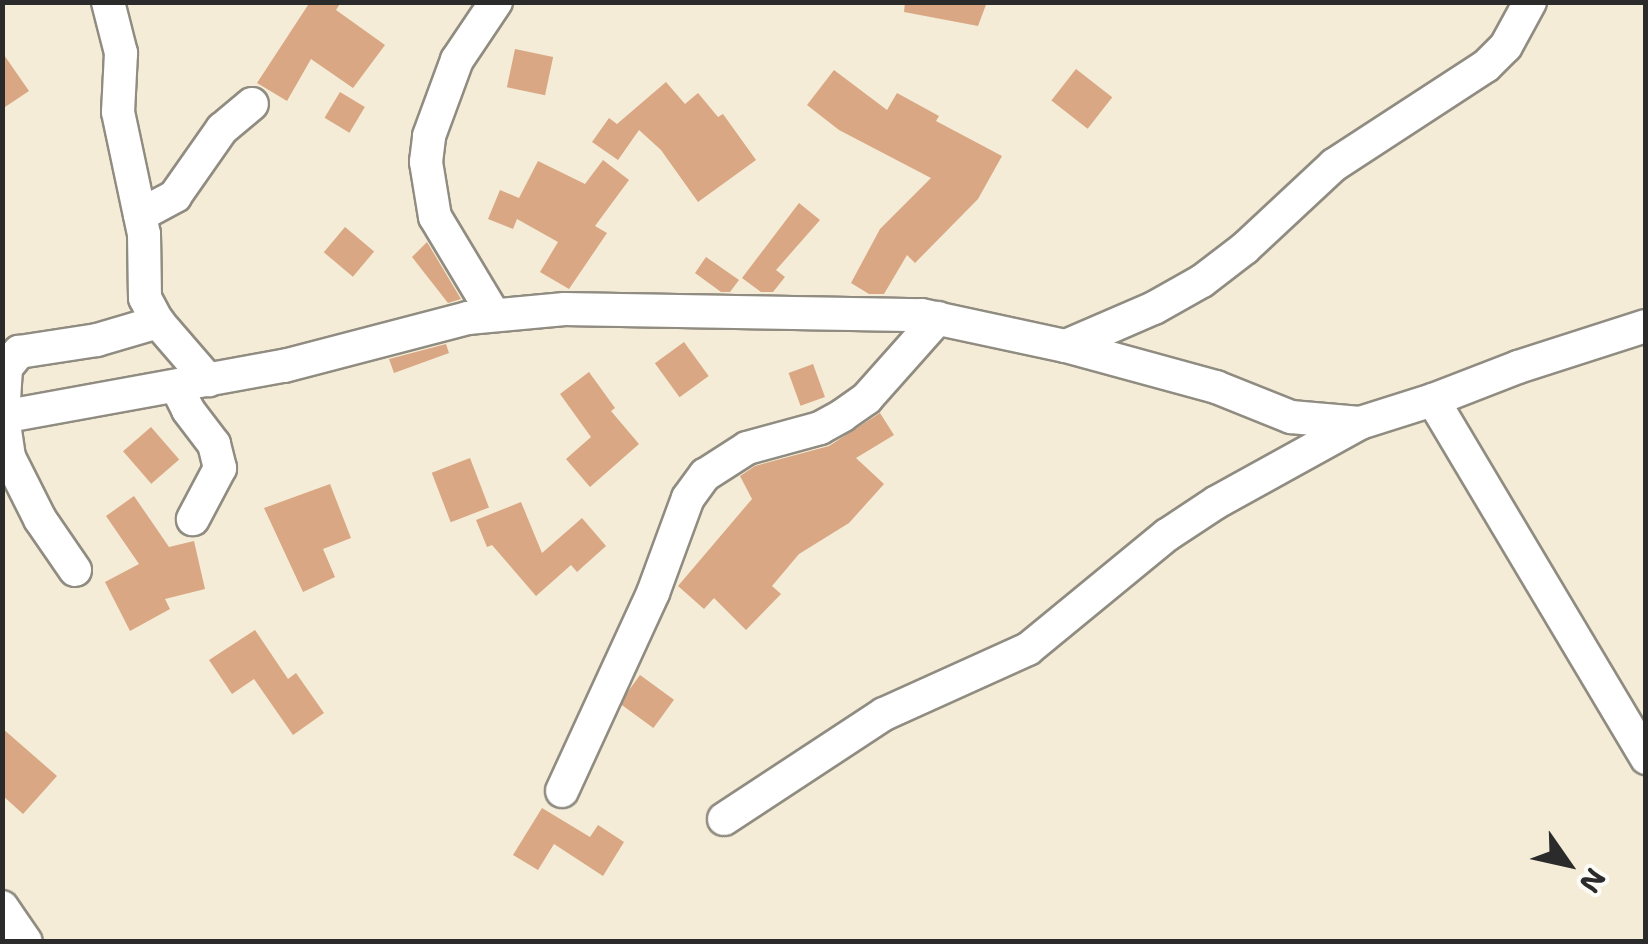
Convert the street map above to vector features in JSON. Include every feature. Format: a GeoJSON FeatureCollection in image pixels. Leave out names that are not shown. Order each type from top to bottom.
{"type":"FeatureCollection","features":[{"type":"Feature","properties":{"kind":"street"},"geometry":{"type":"LineString","coordinates":[[108,2],[122,52],[118,112],[140,215],[146,298],[192,383],[188,410],[214,444],[220,468],[192,519]]}},
{"type":"Feature","properties":{"kind":"street"},"geometry":{"type":"LineString","coordinates":[[494,315],[435,217],[426,162],[429,136],[457,60],[496,2]]}},
{"type":"Feature","properties":{"kind":"street"},"geometry":{"type":"LineString","coordinates":[[1066,346],[1154,308],[1202,280],[1245,248],[1334,165],[1486,66],[1506,46],[1530,2]]}},
{"type":"Feature","properties":{"kind":"street"},"geometry":{"type":"LineString","coordinates":[[140,215],[175,196],[222,128],[252,104]]}},
{"type":"Feature","properties":{"kind":"street"},"geometry":{"type":"LineString","coordinates":[[3,417],[192,383],[494,315],[565,309],[938,318],[1066,346],[1216,387],[1291,417],[1360,423]]}},
{"type":"Feature","properties":{"kind":"street"},"geometry":{"type":"LineString","coordinates":[[562,791],[653,593],[688,498],[705,475],[746,448],[820,428],[844,414],[867,398],[938,318]]}},
{"type":"Feature","properties":{"kind":"street"},"geometry":{"type":"LineString","coordinates":[[75,570],[22,488],[9,457],[3,417],[6,368],[20,352],[97,340],[158,322]]}},
{"type":"Feature","properties":{"kind":"street"},"geometry":{"type":"LineString","coordinates":[[724,819],[884,714],[1028,649],[1167,535],[1360,423],[1646,326]]}},
{"type":"Feature","properties":{"kind":"street"},"geometry":{"type":"LineString","coordinates":[[1434,400],[1646,758]]}},
{"type":"Feature","properties":{"kind":"street"},"geometry":{"type":"LineString","coordinates":[[2,907],[26,942]]}},
{"type":"Feature","properties":{"kind":"building"},"geometry":{"type":"Polygon","coordinates":[[[310,2],[341,2],[336,10],[385,45],[353,88],[311,59],[287,101],[257,83],[310,2]]]}},
{"type":"Feature","properties":{"kind":"building"},"geometry":{"type":"Polygon","coordinates":[[[905,2],[987,2],[978,26],[904,12],[905,2]]]}},
{"type":"Feature","properties":{"kind":"building"},"geometry":{"type":"Polygon","coordinates":[[[515,49],[553,57],[545,95],[507,87],[515,49]]]}},
{"type":"Feature","properties":{"kind":"building"},"geometry":{"type":"Polygon","coordinates":[[[2,52],[29,91],[2,109],[2,52]]]}},
{"type":"Feature","properties":{"kind":"building"},"geometry":{"type":"Polygon","coordinates":[[[1076,69],[1112,97],[1088,129],[1051,101],[1076,69]]]}},
{"type":"Feature","properties":{"kind":"building"},"geometry":{"type":"Polygon","coordinates":[[[834,70],[887,110],[897,93],[939,116],[936,121],[1002,156],[978,199],[915,263],[907,255],[884,294],[869,294],[851,283],[880,229],[931,178],[839,130],[807,105],[834,70]]]}},
{"type":"Feature","properties":{"kind":"building"},"geometry":{"type":"Polygon","coordinates":[[[666,82],[685,104],[698,93],[718,117],[723,114],[756,160],[698,202],[661,150],[639,130],[618,160],[592,142],[609,118],[617,124],[666,82]]]}},
{"type":"Feature","properties":{"kind":"building"},"geometry":{"type":"Polygon","coordinates":[[[340,92],[365,107],[349,133],[325,118],[340,92]]]}},
{"type":"Feature","properties":{"kind":"building"},"geometry":{"type":"Polygon","coordinates":[[[603,160],[629,180],[595,226],[607,233],[569,289],[540,272],[558,242],[517,219],[513,229],[488,219],[500,190],[519,198],[538,161],[585,184],[603,160]]]}},
{"type":"Feature","properties":{"kind":"building"},"geometry":{"type":"Polygon","coordinates":[[[799,203],[820,220],[776,270],[785,277],[773,292],[761,292],[742,278],[799,203]]]}},
{"type":"Feature","properties":{"kind":"building"},"geometry":{"type":"Polygon","coordinates":[[[345,227],[374,251],[353,277],[324,252],[345,227]]]}},
{"type":"Feature","properties":{"kind":"building"},"geometry":{"type":"Polygon","coordinates":[[[427,242],[461,299],[448,303],[412,257],[427,242]]]}},
{"type":"Feature","properties":{"kind":"building"},"geometry":{"type":"Polygon","coordinates":[[[706,257],[739,280],[730,292],[721,292],[695,273],[706,257]]]}},
{"type":"Feature","properties":{"kind":"building"},"geometry":{"type":"Polygon","coordinates":[[[684,342],[709,376],[680,397],[655,363],[684,342]]]}},
{"type":"Feature","properties":{"kind":"building"},"geometry":{"type":"Polygon","coordinates":[[[446,344],[449,353],[394,373],[389,359],[446,344]]]}},
{"type":"Feature","properties":{"kind":"building"},"geometry":{"type":"Polygon","coordinates":[[[813,364],[825,397],[801,406],[789,373],[813,364]]]}},
{"type":"Feature","properties":{"kind":"building"},"geometry":{"type":"Polygon","coordinates":[[[589,372],[615,408],[611,411],[639,444],[590,487],[566,459],[591,437],[560,394],[589,372]]]}},
{"type":"Feature","properties":{"kind":"building"},"geometry":{"type":"Polygon","coordinates":[[[880,413],[894,435],[856,458],[884,484],[849,523],[799,554],[772,586],[781,594],[746,630],[714,598],[704,609],[678,586],[752,499],[740,476],[755,466],[829,446],[880,413]]]}},
{"type":"Feature","properties":{"kind":"building"},"geometry":{"type":"Polygon","coordinates":[[[151,427],[179,459],[151,484],[123,451],[151,427]]]}},
{"type":"Feature","properties":{"kind":"building"},"geometry":{"type":"Polygon","coordinates":[[[470,458],[489,507],[451,522],[432,473],[470,458]]]}},
{"type":"Feature","properties":{"kind":"building"},"geometry":{"type":"Polygon","coordinates":[[[330,484],[351,538],[323,549],[335,577],[303,592],[264,508],[330,484]]]}},
{"type":"Feature","properties":{"kind":"building"},"geometry":{"type":"Polygon","coordinates":[[[134,496],[169,547],[194,541],[205,589],[165,599],[170,609],[130,631],[105,582],[139,564],[106,516],[134,496]]]}},
{"type":"Feature","properties":{"kind":"building"},"geometry":{"type":"Polygon","coordinates":[[[521,502],[542,553],[582,518],[606,546],[577,572],[571,565],[536,596],[492,545],[487,547],[476,520],[521,502]]]}},
{"type":"Feature","properties":{"kind":"building"},"geometry":{"type":"Polygon","coordinates":[[[255,630],[288,679],[296,673],[324,713],[293,735],[254,679],[232,694],[209,660],[255,630]]]}},
{"type":"Feature","properties":{"kind":"building"},"geometry":{"type":"Polygon","coordinates":[[[640,675],[674,700],[653,728],[619,703],[640,675]]]}},
{"type":"Feature","properties":{"kind":"building"},"geometry":{"type":"Polygon","coordinates":[[[2,728],[57,776],[23,814],[2,795],[2,728]]]}},
{"type":"Feature","properties":{"kind":"building"},"geometry":{"type":"Polygon","coordinates":[[[542,808],[590,837],[598,825],[624,842],[603,876],[554,844],[538,870],[513,855],[542,808]]]}}]}
